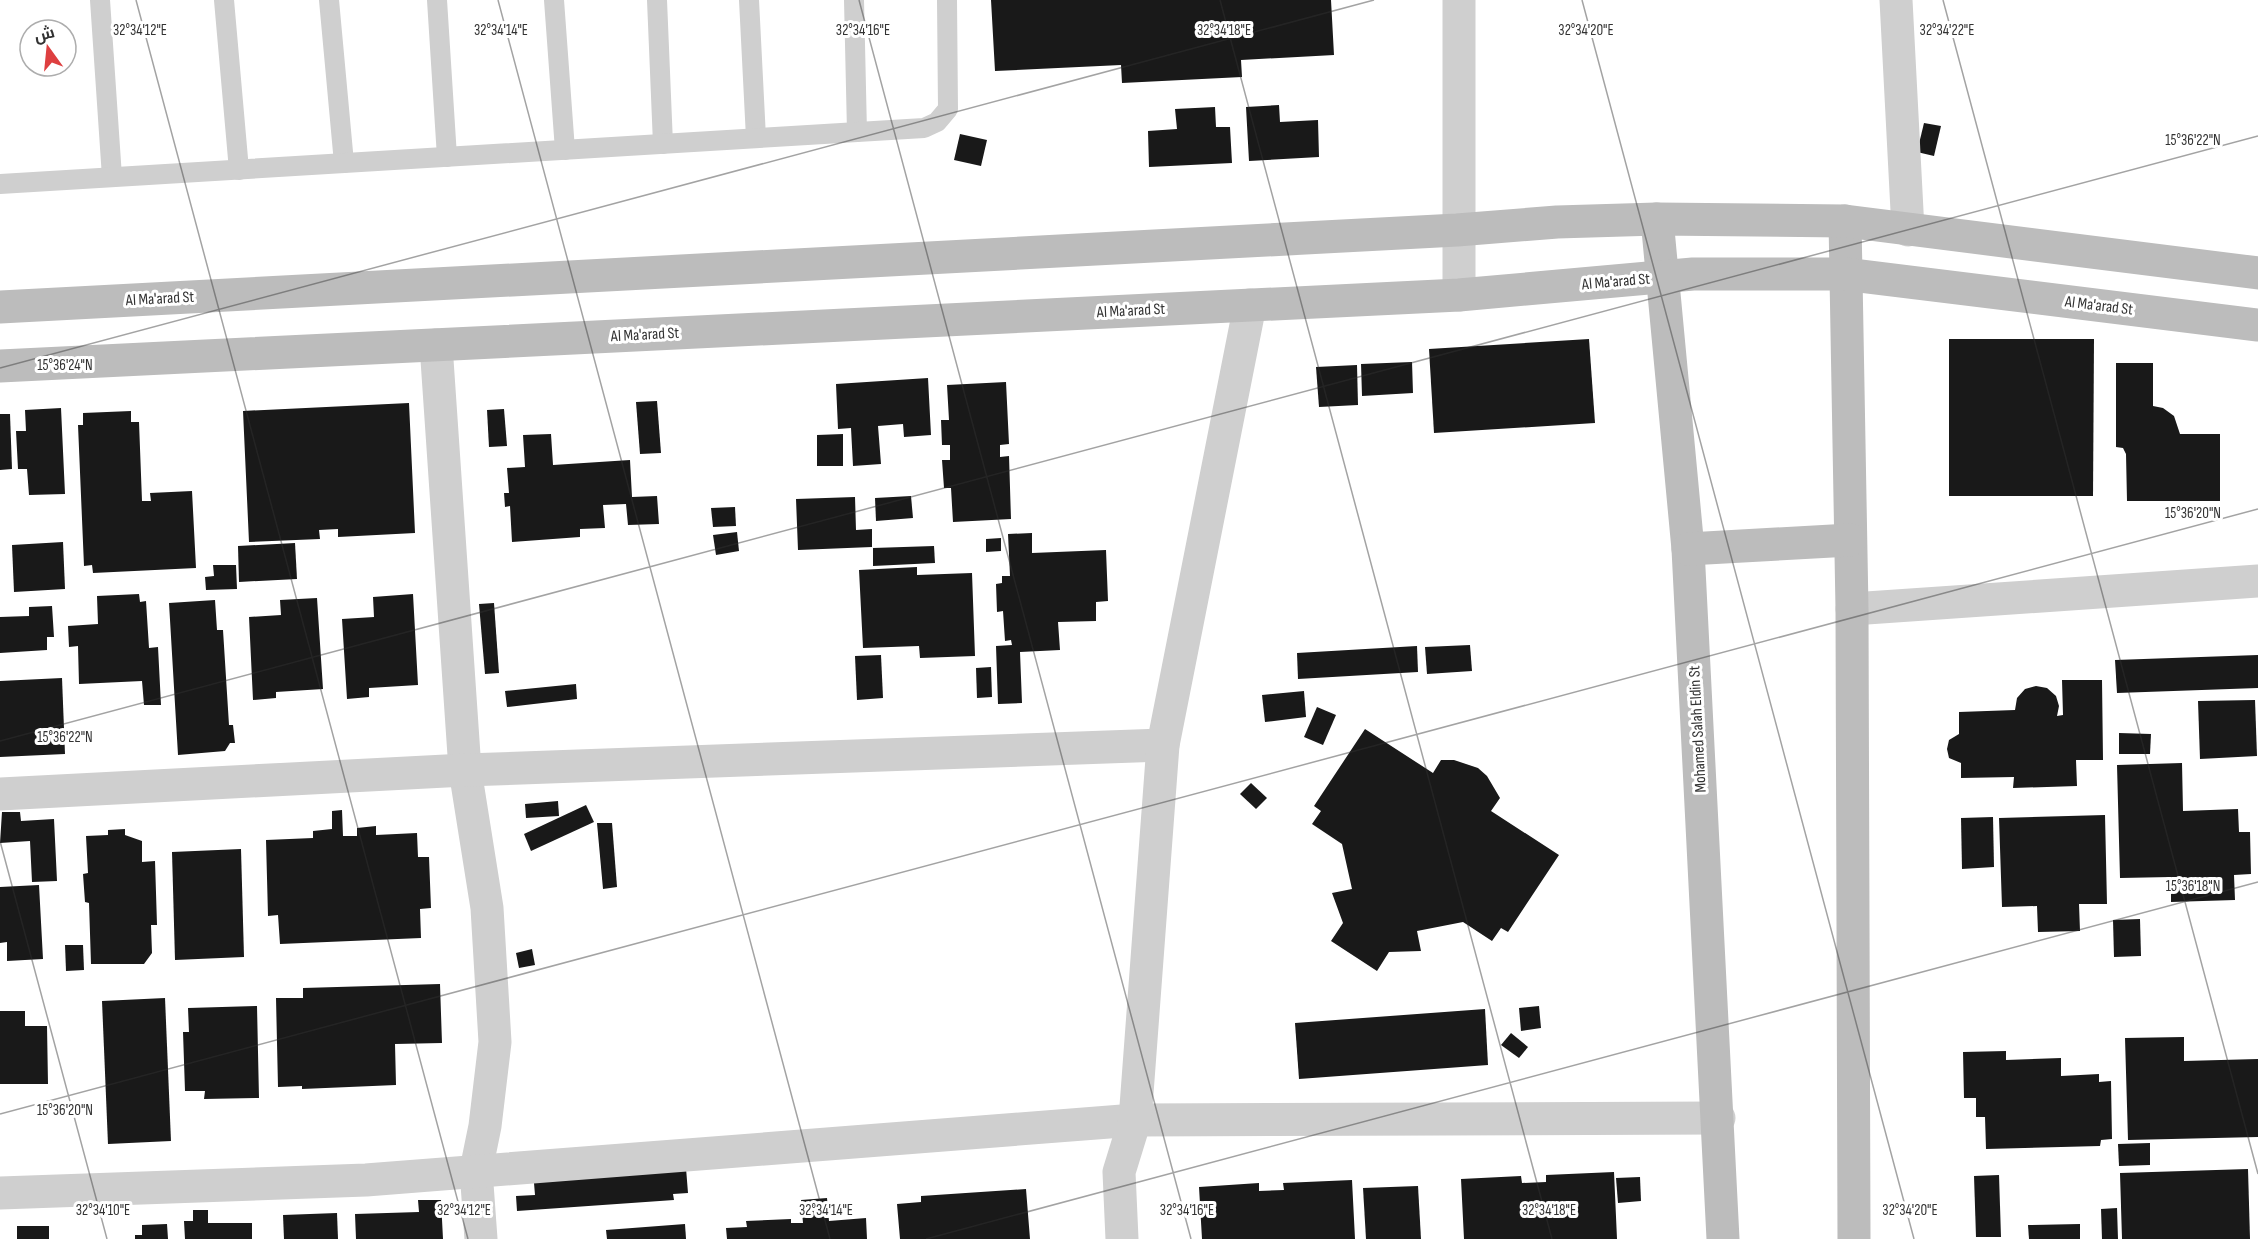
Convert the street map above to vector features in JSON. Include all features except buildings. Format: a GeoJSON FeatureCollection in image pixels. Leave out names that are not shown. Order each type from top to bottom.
{"type":"FeatureCollection","features":[{"type":"Feature","properties":{"kind":"main road","name":"Al Ma'arad St"},"geometry":{"type":"LineString","coordinates":[[0,307],[1458,231],[1557,222],[1657,219],[1845,221],[1908,230],[1979,236],[2258,273]]}},
{"type":"Feature","properties":{"kind":"main road","name":"Mohamed Salah Eldin St"},"geometry":{"type":"LineString","coordinates":[[1657,219],[1688,549],[1719,1118],[1723,1239]]}},
{"type":"Feature","properties":{"kind":"main road"},"geometry":{"type":"LineString","coordinates":[[1845,221],[1844,274],[1852,609],[1854,1239]]}},
{"type":"Feature","properties":{"kind":"main road","name":"Al Ma'arad St"},"geometry":{"type":"LineString","coordinates":[[0,366],[1459,295],[1662,278],[1693,273],[1844,274],[2258,325]]}},
{"type":"Feature","properties":{"kind":"main road"},"geometry":{"type":"LineString","coordinates":[[1688,549],[1850,540]]}},
{"type":"Feature","properties":{"kind":"street"},"geometry":{"type":"LineString","coordinates":[[1459,295],[1460,0]]}},
{"type":"Feature","properties":{"kind":"street"},"geometry":{"type":"LineString","coordinates":[[1896,0],[1908,230]]}},
{"type":"Feature","properties":{"kind":"street"},"geometry":{"type":"LineString","coordinates":[[1122,1239],[1119,1172],[1135,1120],[1163,745],[1250,305]]}},
{"type":"Feature","properties":{"kind":"street"},"geometry":{"type":"LineString","coordinates":[[435,345],[465,770],[487,908],[495,1041],[485,1126],[476,1170],[481,1239]]}},
{"type":"Feature","properties":{"kind":"street"},"geometry":{"type":"LineString","coordinates":[[1852,609],[2258,581]]}},
{"type":"Feature","properties":{"kind":"street"},"geometry":{"type":"LineString","coordinates":[[0,794],[465,770],[1163,745]]}},
{"type":"Feature","properties":{"kind":"street"},"geometry":{"type":"LineString","coordinates":[[0,1193],[366,1180],[1135,1120],[1719,1118]]}},
{"type":"Feature","properties":{"kind":"lane"},"geometry":{"type":"LineString","coordinates":[[100,0],[112,177]]}},
{"type":"Feature","properties":{"kind":"lane"},"geometry":{"type":"LineString","coordinates":[[224,0],[239,170]]}},
{"type":"Feature","properties":{"kind":"lane"},"geometry":{"type":"LineString","coordinates":[[329,0],[344,163]]}},
{"type":"Feature","properties":{"kind":"lane"},"geometry":{"type":"LineString","coordinates":[[437,0],[447,157]]}},
{"type":"Feature","properties":{"kind":"lane"},"geometry":{"type":"LineString","coordinates":[[554,0],[565,150]]}},
{"type":"Feature","properties":{"kind":"lane"},"geometry":{"type":"LineString","coordinates":[[657,0],[663,144]]}},
{"type":"Feature","properties":{"kind":"lane"},"geometry":{"type":"LineString","coordinates":[[749,0],[756,138]]}},
{"type":"Feature","properties":{"kind":"lane"},"geometry":{"type":"LineString","coordinates":[[854,0],[857,132]]}},
{"type":"Feature","properties":{"kind":"lane"},"geometry":{"type":"LineString","coordinates":[[0,184],[924,128],[937,122],[948,109],[947,0]]}}]}
